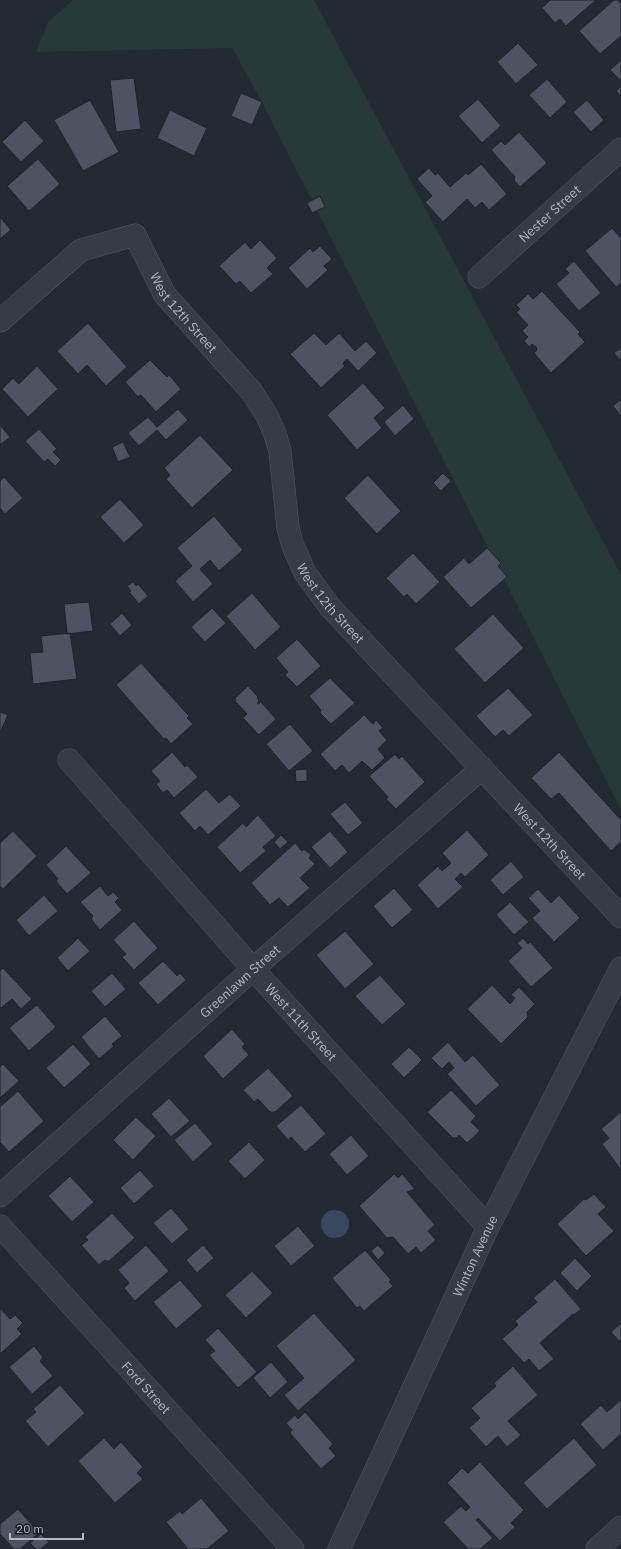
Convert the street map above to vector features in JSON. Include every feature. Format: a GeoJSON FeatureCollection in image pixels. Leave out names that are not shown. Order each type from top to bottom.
{"type":"FeatureCollection","features":[{"type":"Feature","properties":{"kind":"street","name":"Nester Street"},"geometry":{"type":"LineString","coordinates":[[479,278],[621,149]]}},
{"type":"Feature","properties":{"kind":"street","name":"West 12th Street"},"geometry":{"type":"LineString","coordinates":[[0,321],[81,250],[135,234],[165,295],[252,392],[267,416],[280,451],[288,528],[292,546],[305,573],[330,607],[621,917]]}},
{"type":"Feature","properties":{"kind":"street","name":"West 11th Street"},"geometry":{"type":"LineString","coordinates":[[69,760],[253,969],[488,1226]]}},
{"type":"Feature","properties":{"kind":"street","name":"Greenlawn Street"},"geometry":{"type":"LineString","coordinates":[[0,1196],[253,969],[482,768]]}},
{"type":"Feature","properties":{"kind":"street","name":"Winton Avenue"},"geometry":{"type":"LineString","coordinates":[[340,1549],[488,1226],[621,968]]}},
{"type":"Feature","properties":{"kind":"street","name":"Ford Street"},"geometry":{"type":"LineString","coordinates":[[0,1226],[293,1549]]}},
{"type":"Feature","properties":{"kind":"street"},"geometry":{"type":"LineString","coordinates":[[597,1549],[621,1527]]}},
{"type":"Feature","properties":{"kind":"shaded area"},"geometry":{"type":"Polygon","coordinates":[[[73,0],[314,0],[621,575],[621,810],[262,102],[232,48],[36,52],[48,22],[73,0]]]}},
{"type":"Feature","properties":{"kind":"water"},"geometry":{"type":"Polygon","coordinates":[[[335,1210],[345,1214],[349,1224],[345,1234],[335,1238],[325,1234],[321,1224],[325,1214],[335,1210]]]}},
{"type":"Feature","properties":{"kind":"building"},"geometry":{"type":"Polygon","coordinates":[[[550,0],[596,0],[566,26],[560,19],[555,23],[542,8],[550,0]]]}},
{"type":"Feature","properties":{"kind":"building"},"geometry":{"type":"Polygon","coordinates":[[[614,0],[618,0],[621,4],[621,36],[600,54],[579,31],[614,0]]]}},
{"type":"Feature","properties":{"kind":"building"},"geometry":{"type":"Polygon","coordinates":[[[518,43],[538,65],[516,84],[497,62],[518,43]]]}},
{"type":"Feature","properties":{"kind":"building"},"geometry":{"type":"Polygon","coordinates":[[[621,60],[621,81],[610,70],[621,60]]]}},
{"type":"Feature","properties":{"kind":"building"},"geometry":{"type":"Polygon","coordinates":[[[134,78],[141,129],[116,132],[110,80],[134,78]]]}},
{"type":"Feature","properties":{"kind":"building"},"geometry":{"type":"Polygon","coordinates":[[[547,79],[567,102],[550,118],[529,95],[547,79]]]}},
{"type":"Feature","properties":{"kind":"building"},"geometry":{"type":"Polygon","coordinates":[[[621,86],[621,96],[616,91],[621,86]]]}},
{"type":"Feature","properties":{"kind":"building"},"geometry":{"type":"Polygon","coordinates":[[[241,93],[262,102],[252,125],[231,116],[241,93]]]}},
{"type":"Feature","properties":{"kind":"building"},"geometry":{"type":"Polygon","coordinates":[[[478,99],[501,126],[482,143],[458,116],[478,99]]]}},
{"type":"Feature","properties":{"kind":"building"},"geometry":{"type":"Polygon","coordinates":[[[90,100],[119,152],[83,171],[54,120],[90,100]]]}},
{"type":"Feature","properties":{"kind":"building"},"geometry":{"type":"Polygon","coordinates":[[[587,100],[604,120],[591,132],[573,112],[587,100]]]}},
{"type":"Feature","properties":{"kind":"building"},"geometry":{"type":"Polygon","coordinates":[[[170,110],[207,128],[194,156],[157,138],[170,110]]]}},
{"type":"Feature","properties":{"kind":"building"},"geometry":{"type":"Polygon","coordinates":[[[25,120],[44,141],[21,162],[2,142],[25,120]]]}},
{"type":"Feature","properties":{"kind":"building"},"geometry":{"type":"Polygon","coordinates":[[[519,132],[547,163],[520,187],[514,180],[515,177],[491,150],[501,141],[505,145],[519,132]]]}},
{"type":"Feature","properties":{"kind":"building"},"geometry":{"type":"Polygon","coordinates":[[[38,159],[60,184],[29,211],[7,186],[38,159]]]}},
{"type":"Feature","properties":{"kind":"building"},"geometry":{"type":"Polygon","coordinates":[[[481,164],[507,194],[489,210],[482,202],[475,208],[467,199],[443,222],[425,202],[432,196],[417,179],[429,168],[435,175],[438,173],[450,187],[466,173],[468,175],[481,164]]]}},
{"type":"Feature","properties":{"kind":"building"},"geometry":{"type":"Polygon","coordinates":[[[320,196],[325,207],[312,213],[307,203],[320,196]]]}},
{"type":"Feature","properties":{"kind":"building"},"geometry":{"type":"Polygon","coordinates":[[[0,217],[11,230],[0,239],[0,217]]]}},
{"type":"Feature","properties":{"kind":"building"},"geometry":{"type":"Polygon","coordinates":[[[612,228],[621,238],[621,283],[616,287],[585,251],[612,228]]]}},
{"type":"Feature","properties":{"kind":"building"},"geometry":{"type":"Polygon","coordinates":[[[260,240],[277,258],[267,268],[273,274],[251,293],[240,281],[236,284],[219,266],[245,242],[251,249],[260,240]]]}},
{"type":"Feature","properties":{"kind":"building"},"geometry":{"type":"Polygon","coordinates":[[[320,246],[332,259],[324,266],[328,270],[307,289],[288,268],[310,248],[313,252],[320,246]]]}},
{"type":"Feature","properties":{"kind":"building"},"geometry":{"type":"Polygon","coordinates":[[[574,261],[601,293],[579,311],[556,284],[569,273],[565,269],[574,261]]]}},
{"type":"Feature","properties":{"kind":"building"},"geometry":{"type":"Polygon","coordinates":[[[542,291],[580,332],[578,334],[585,342],[551,373],[534,353],[537,350],[536,347],[532,344],[529,347],[524,341],[528,337],[522,331],[528,325],[516,312],[520,309],[516,305],[528,294],[533,299],[542,291]]]}},
{"type":"Feature","properties":{"kind":"building"},"geometry":{"type":"Polygon","coordinates":[[[88,323],[127,367],[106,386],[87,365],[78,374],[57,351],[88,323]]]}},
{"type":"Feature","properties":{"kind":"building"},"geometry":{"type":"Polygon","coordinates":[[[314,333],[326,345],[339,333],[355,351],[366,341],[377,353],[358,371],[347,359],[343,363],[345,366],[321,388],[290,354],[314,333]]]}},
{"type":"Feature","properties":{"kind":"building"},"geometry":{"type":"Polygon","coordinates":[[[621,348],[621,361],[614,353],[621,348]]]}},
{"type":"Feature","properties":{"kind":"building"},"geometry":{"type":"Polygon","coordinates":[[[150,360],[167,377],[169,375],[181,389],[156,412],[141,395],[138,397],[125,382],[150,360]]]}},
{"type":"Feature","properties":{"kind":"building"},"geometry":{"type":"Polygon","coordinates":[[[37,366],[58,389],[28,417],[2,389],[13,378],[19,384],[37,366]]]}},
{"type":"Feature","properties":{"kind":"building"},"geometry":{"type":"Polygon","coordinates":[[[363,383],[385,408],[374,418],[382,428],[357,450],[327,415],[363,383]]]}},
{"type":"Feature","properties":{"kind":"building"},"geometry":{"type":"Polygon","coordinates":[[[621,399],[621,416],[613,406],[621,399]]]}},
{"type":"Feature","properties":{"kind":"building"},"geometry":{"type":"Polygon","coordinates":[[[403,405],[414,419],[395,436],[384,422],[403,405]]]}},
{"type":"Feature","properties":{"kind":"building"},"geometry":{"type":"Polygon","coordinates":[[[178,409],[188,420],[166,440],[157,430],[139,446],[128,433],[148,417],[157,427],[178,409]]]}},
{"type":"Feature","properties":{"kind":"building"},"geometry":{"type":"Polygon","coordinates":[[[0,425],[10,437],[0,445],[0,425]]]}},
{"type":"Feature","properties":{"kind":"building"},"geometry":{"type":"Polygon","coordinates":[[[39,429],[57,449],[53,452],[61,460],[55,466],[48,459],[44,462],[25,441],[39,429]]]}},
{"type":"Feature","properties":{"kind":"building"},"geometry":{"type":"Polygon","coordinates":[[[200,435],[233,470],[192,508],[166,479],[170,475],[164,468],[200,435]]]}},
{"type":"Feature","properties":{"kind":"building"},"geometry":{"type":"Polygon","coordinates":[[[123,442],[130,457],[118,462],[112,447],[123,442]]]}},
{"type":"Feature","properties":{"kind":"building"},"geometry":{"type":"Polygon","coordinates":[[[443,473],[451,481],[441,491],[433,483],[443,473]]]}},
{"type":"Feature","properties":{"kind":"building"},"geometry":{"type":"Polygon","coordinates":[[[368,475],[401,511],[377,534],[344,498],[368,475]]]}},
{"type":"Feature","properties":{"kind":"building"},"geometry":{"type":"Polygon","coordinates":[[[4,477],[23,498],[5,514],[0,508],[0,481],[4,477]]]}},
{"type":"Feature","properties":{"kind":"building"},"geometry":{"type":"Polygon","coordinates":[[[120,499],[144,525],[124,543],[100,517],[120,499]]]}},
{"type":"Feature","properties":{"kind":"building"},"geometry":{"type":"Polygon","coordinates":[[[214,516],[243,550],[219,571],[210,560],[200,569],[213,584],[193,602],[175,581],[192,566],[177,548],[214,516]]]}},
{"type":"Feature","properties":{"kind":"building"},"geometry":{"type":"Polygon","coordinates":[[[487,548],[501,563],[498,566],[507,577],[471,608],[443,577],[464,558],[469,564],[487,548]]]}},
{"type":"Feature","properties":{"kind":"building"},"geometry":{"type":"Polygon","coordinates":[[[413,553],[440,582],[416,604],[407,594],[404,597],[386,578],[413,553]]]}},
{"type":"Feature","properties":{"kind":"building"},"geometry":{"type":"Polygon","coordinates":[[[133,582],[136,586],[138,584],[148,596],[139,604],[129,592],[131,591],[127,586],[133,582]]]}},
{"type":"Feature","properties":{"kind":"building"},"geometry":{"type":"Polygon","coordinates":[[[252,593],[281,627],[255,650],[226,616],[252,593]]]}},
{"type":"Feature","properties":{"kind":"building"},"geometry":{"type":"Polygon","coordinates":[[[89,602],[93,631],[67,634],[64,604],[89,602]]]}},
{"type":"Feature","properties":{"kind":"building"},"geometry":{"type":"Polygon","coordinates":[[[212,608],[226,623],[205,642],[191,627],[212,608]]]}},
{"type":"Feature","properties":{"kind":"building"},"geometry":{"type":"Polygon","coordinates":[[[122,613],[132,625],[120,636],[110,624],[122,613]]]}},
{"type":"Feature","properties":{"kind":"building"},"geometry":{"type":"Polygon","coordinates":[[[493,614],[524,648],[485,683],[454,649],[493,614]]]}},
{"type":"Feature","properties":{"kind":"building"},"geometry":{"type":"Polygon","coordinates":[[[70,633],[77,679],[33,684],[30,653],[43,652],[41,636],[70,633]]]}},
{"type":"Feature","properties":{"kind":"building"},"geometry":{"type":"Polygon","coordinates":[[[297,639],[321,666],[297,687],[285,675],[288,672],[276,658],[297,639]]]}},
{"type":"Feature","properties":{"kind":"building"},"geometry":{"type":"Polygon","coordinates":[[[141,663],[189,716],[187,718],[193,724],[171,744],[166,738],[164,739],[116,685],[141,663]]]}},
{"type":"Feature","properties":{"kind":"building"},"geometry":{"type":"Polygon","coordinates":[[[330,678],[355,703],[331,724],[320,713],[321,710],[309,696],[330,678]]]}},
{"type":"Feature","properties":{"kind":"building"},"geometry":{"type":"Polygon","coordinates":[[[248,686],[258,697],[257,698],[259,701],[257,703],[259,704],[261,702],[276,719],[259,735],[243,718],[247,714],[235,701],[235,698],[248,686]]]}},
{"type":"Feature","properties":{"kind":"building"},"geometry":{"type":"Polygon","coordinates":[[[508,688],[533,715],[509,736],[503,730],[495,737],[476,716],[508,688]]]}},
{"type":"Feature","properties":{"kind":"building"},"geometry":{"type":"Polygon","coordinates":[[[0,712],[8,715],[0,733],[0,712]]]}},
{"type":"Feature","properties":{"kind":"building"},"geometry":{"type":"Polygon","coordinates":[[[364,715],[373,724],[376,720],[383,728],[379,731],[387,740],[378,749],[385,758],[372,770],[362,761],[349,773],[342,765],[335,771],[320,754],[364,715]]]}},
{"type":"Feature","properties":{"kind":"building"},"geometry":{"type":"Polygon","coordinates":[[[290,724],[313,751],[289,771],[266,744],[290,724]]]}},
{"type":"Feature","properties":{"kind":"building"},"geometry":{"type":"Polygon","coordinates":[[[172,752],[185,767],[187,765],[198,777],[174,798],[167,790],[163,793],[156,784],[160,781],[151,771],[172,752]]]}},
{"type":"Feature","properties":{"kind":"building"},"geometry":{"type":"Polygon","coordinates":[[[559,752],[621,820],[621,842],[611,851],[559,793],[551,799],[531,778],[559,752]]]}},
{"type":"Feature","properties":{"kind":"building"},"geometry":{"type":"Polygon","coordinates":[[[395,754],[399,759],[402,756],[425,782],[396,809],[386,799],[388,797],[369,776],[395,754]]]}},
{"type":"Feature","properties":{"kind":"building"},"geometry":{"type":"Polygon","coordinates":[[[307,769],[307,781],[296,782],[295,770],[307,769]]]}},
{"type":"Feature","properties":{"kind":"building"},"geometry":{"type":"Polygon","coordinates":[[[206,789],[219,803],[230,794],[241,806],[208,835],[200,826],[195,831],[179,813],[206,789]]]}},
{"type":"Feature","properties":{"kind":"building"},"geometry":{"type":"Polygon","coordinates":[[[345,802],[363,823],[348,835],[330,814],[345,802]]]}},
{"type":"Feature","properties":{"kind":"building"},"geometry":{"type":"Polygon","coordinates":[[[258,815],[276,836],[263,847],[266,851],[240,873],[217,847],[243,823],[246,827],[258,815]]]}},
{"type":"Feature","properties":{"kind":"building"},"geometry":{"type":"Polygon","coordinates":[[[467,830],[489,855],[465,877],[461,873],[455,879],[463,887],[438,909],[417,885],[438,866],[442,871],[451,863],[442,853],[467,830]]]}},
{"type":"Feature","properties":{"kind":"building"},"geometry":{"type":"Polygon","coordinates":[[[13,831],[37,856],[3,889],[0,886],[0,843],[13,831]]]}},
{"type":"Feature","properties":{"kind":"building"},"geometry":{"type":"Polygon","coordinates":[[[330,831],[348,852],[330,868],[311,847],[330,831]]]}},
{"type":"Feature","properties":{"kind":"building"},"geometry":{"type":"Polygon","coordinates":[[[281,835],[288,842],[280,849],[274,842],[281,835]]]}},
{"type":"Feature","properties":{"kind":"building"},"geometry":{"type":"Polygon","coordinates":[[[295,843],[302,851],[304,849],[311,855],[309,858],[315,864],[300,878],[310,888],[288,907],[279,898],[270,905],[251,883],[295,843]]]}},
{"type":"Feature","properties":{"kind":"building"},"geometry":{"type":"Polygon","coordinates":[[[66,846],[91,873],[67,894],[56,881],[58,879],[46,865],[66,846]]]}},
{"type":"Feature","properties":{"kind":"building"},"geometry":{"type":"Polygon","coordinates":[[[511,861],[524,877],[503,895],[490,880],[511,861]]]}},
{"type":"Feature","properties":{"kind":"building"},"geometry":{"type":"Polygon","coordinates":[[[100,886],[108,896],[113,892],[119,898],[115,902],[122,910],[100,930],[91,919],[93,916],[80,902],[100,886]]]}},
{"type":"Feature","properties":{"kind":"building"},"geometry":{"type":"Polygon","coordinates":[[[394,888],[413,910],[392,928],[373,906],[394,888]]]}},
{"type":"Feature","properties":{"kind":"building"},"geometry":{"type":"Polygon","coordinates":[[[538,889],[551,903],[559,895],[580,918],[554,942],[532,918],[540,911],[528,898],[538,889]]]}},
{"type":"Feature","properties":{"kind":"building"},"geometry":{"type":"Polygon","coordinates":[[[44,895],[58,911],[29,936],[16,920],[44,895]]]}},
{"type":"Feature","properties":{"kind":"building"},"geometry":{"type":"Polygon","coordinates":[[[510,902],[529,922],[514,935],[496,915],[510,902]]]}},
{"type":"Feature","properties":{"kind":"building"},"geometry":{"type":"Polygon","coordinates":[[[134,921],[158,948],[134,970],[122,957],[126,954],[113,940],[134,921]]]}},
{"type":"Feature","properties":{"kind":"building"},"geometry":{"type":"Polygon","coordinates":[[[345,931],[374,964],[345,989],[316,955],[345,931]]]}},
{"type":"Feature","properties":{"kind":"building"},"geometry":{"type":"Polygon","coordinates":[[[78,938],[90,951],[68,971],[57,958],[78,938]]]}},
{"type":"Feature","properties":{"kind":"building"},"geometry":{"type":"Polygon","coordinates":[[[523,938],[528,944],[530,942],[553,968],[531,987],[508,961],[522,948],[517,943],[523,938]]]}},
{"type":"Feature","properties":{"kind":"building"},"geometry":{"type":"Polygon","coordinates":[[[163,961],[177,976],[180,973],[186,980],[158,1005],[138,983],[163,961]]]}},
{"type":"Feature","properties":{"kind":"building"},"geometry":{"type":"Polygon","coordinates":[[[3,968],[32,999],[21,1009],[12,999],[1,1008],[0,1007],[0,971],[3,968]]]}},
{"type":"Feature","properties":{"kind":"building"},"geometry":{"type":"Polygon","coordinates":[[[112,973],[126,989],[105,1007],[91,991],[112,973]]]}},
{"type":"Feature","properties":{"kind":"building"},"geometry":{"type":"Polygon","coordinates":[[[380,975],[406,1004],[382,1025],[355,996],[380,975]]]}},
{"type":"Feature","properties":{"kind":"building"},"geometry":{"type":"Polygon","coordinates":[[[492,985],[510,1004],[515,998],[511,995],[519,987],[535,1004],[527,1012],[528,1017],[501,1044],[467,1009],[492,985]]]}},
{"type":"Feature","properties":{"kind":"building"},"geometry":{"type":"Polygon","coordinates":[[[37,1005],[56,1027],[29,1051],[9,1028],[37,1005]]]}},
{"type":"Feature","properties":{"kind":"building"},"geometry":{"type":"Polygon","coordinates":[[[105,1016],[122,1036],[112,1044],[114,1046],[99,1059],[81,1037],[105,1016]]]}},
{"type":"Feature","properties":{"kind":"building"},"geometry":{"type":"Polygon","coordinates":[[[232,1029],[245,1044],[242,1047],[249,1055],[223,1079],[203,1056],[232,1029]]]}},
{"type":"Feature","properties":{"kind":"building"},"geometry":{"type":"Polygon","coordinates":[[[448,1042],[465,1062],[473,1055],[500,1085],[476,1106],[447,1074],[454,1068],[449,1062],[442,1069],[431,1058],[448,1042]]]}},
{"type":"Feature","properties":{"kind":"building"},"geometry":{"type":"Polygon","coordinates":[[[73,1044],[91,1064],[64,1088],[46,1068],[73,1044]]]}},
{"type":"Feature","properties":{"kind":"building"},"geometry":{"type":"Polygon","coordinates":[[[409,1047],[422,1060],[404,1078],[391,1064],[409,1047]]]}},
{"type":"Feature","properties":{"kind":"building"},"geometry":{"type":"Polygon","coordinates":[[[3,1064],[19,1081],[0,1098],[0,1067],[3,1064]]]}},
{"type":"Feature","properties":{"kind":"building"},"geometry":{"type":"Polygon","coordinates":[[[268,1068],[293,1096],[275,1112],[270,1112],[258,1099],[254,1102],[243,1090],[268,1068]]]}},
{"type":"Feature","properties":{"kind":"building"},"geometry":{"type":"Polygon","coordinates":[[[451,1090],[476,1116],[471,1122],[480,1131],[467,1143],[459,1135],[457,1138],[453,1138],[427,1112],[451,1090]]]}},
{"type":"Feature","properties":{"kind":"building"},"geometry":{"type":"Polygon","coordinates":[[[18,1091],[44,1121],[9,1152],[0,1142],[0,1107],[18,1091]]]}},
{"type":"Feature","properties":{"kind":"building"},"geometry":{"type":"Polygon","coordinates":[[[169,1098],[190,1121],[171,1137],[151,1114],[169,1098]]]}},
{"type":"Feature","properties":{"kind":"building"},"geometry":{"type":"Polygon","coordinates":[[[301,1105],[326,1134],[305,1152],[291,1137],[288,1140],[276,1126],[301,1105]]]}},
{"type":"Feature","properties":{"kind":"building"},"geometry":{"type":"Polygon","coordinates":[[[621,1112],[621,1170],[602,1144],[609,1138],[601,1129],[621,1112]]]}},
{"type":"Feature","properties":{"kind":"building"},"geometry":{"type":"Polygon","coordinates":[[[136,1117],[156,1136],[133,1160],[113,1140],[136,1117]]]}},
{"type":"Feature","properties":{"kind":"building"},"geometry":{"type":"Polygon","coordinates":[[[195,1123],[213,1144],[193,1162],[174,1140],[195,1123]]]}},
{"type":"Feature","properties":{"kind":"building"},"geometry":{"type":"Polygon","coordinates":[[[351,1135],[369,1156],[347,1175],[329,1154],[351,1135]]]}},
{"type":"Feature","properties":{"kind":"building"},"geometry":{"type":"Polygon","coordinates":[[[249,1142],[265,1160],[245,1179],[228,1161],[249,1142]]]}},
{"type":"Feature","properties":{"kind":"building"},"geometry":{"type":"Polygon","coordinates":[[[140,1170],[154,1186],[134,1204],[120,1188],[140,1170]]]}},
{"type":"Feature","properties":{"kind":"building"},"geometry":{"type":"Polygon","coordinates":[[[394,1174],[398,1178],[402,1174],[415,1189],[407,1192],[435,1225],[428,1231],[436,1240],[421,1253],[416,1247],[408,1254],[393,1237],[387,1238],[359,1206],[394,1174]]]}},
{"type":"Feature","properties":{"kind":"building"},"geometry":{"type":"Polygon","coordinates":[[[70,1176],[94,1202],[72,1222],[48,1196],[70,1176]]]}},
{"type":"Feature","properties":{"kind":"building"},"geometry":{"type":"Polygon","coordinates":[[[594,1194],[606,1207],[598,1214],[614,1231],[586,1256],[557,1224],[584,1199],[586,1200],[594,1194]]]}},
{"type":"Feature","properties":{"kind":"building"},"geometry":{"type":"Polygon","coordinates":[[[171,1208],[189,1229],[172,1244],[153,1223],[171,1208]]]}},
{"type":"Feature","properties":{"kind":"building"},"geometry":{"type":"Polygon","coordinates":[[[112,1213],[135,1238],[108,1262],[105,1260],[99,1265],[81,1245],[88,1240],[85,1237],[112,1213]]]}},
{"type":"Feature","properties":{"kind":"building"},"geometry":{"type":"Polygon","coordinates":[[[298,1226],[315,1246],[291,1266],[274,1246],[298,1226]]]}},
{"type":"Feature","properties":{"kind":"building"},"geometry":{"type":"Polygon","coordinates":[[[146,1245],[169,1271],[135,1301],[124,1288],[129,1283],[118,1270],[146,1245]]]}},
{"type":"Feature","properties":{"kind":"building"},"geometry":{"type":"Polygon","coordinates":[[[203,1245],[214,1258],[197,1273],[186,1260],[203,1245]]]}},
{"type":"Feature","properties":{"kind":"building"},"geometry":{"type":"Polygon","coordinates":[[[378,1245],[385,1253],[378,1260],[371,1251],[378,1245]]]}},
{"type":"Feature","properties":{"kind":"building"},"geometry":{"type":"Polygon","coordinates":[[[365,1250],[391,1280],[389,1282],[393,1286],[364,1311],[360,1306],[357,1308],[332,1278],[365,1250]]]}},
{"type":"Feature","properties":{"kind":"building"},"geometry":{"type":"Polygon","coordinates":[[[575,1258],[592,1276],[577,1291],[560,1273],[575,1258]]]}},
{"type":"Feature","properties":{"kind":"building"},"geometry":{"type":"Polygon","coordinates":[[[252,1271],[273,1293],[246,1318],[225,1295],[252,1271]]]}},
{"type":"Feature","properties":{"kind":"building"},"geometry":{"type":"Polygon","coordinates":[[[555,1279],[581,1309],[574,1315],[573,1314],[540,1343],[554,1359],[539,1371],[529,1359],[524,1363],[502,1339],[518,1325],[515,1321],[537,1302],[533,1298],[555,1279]]]}},
{"type":"Feature","properties":{"kind":"building"},"geometry":{"type":"Polygon","coordinates":[[[180,1280],[203,1306],[176,1329],[153,1302],[180,1280]]]}},
{"type":"Feature","properties":{"kind":"building"},"geometry":{"type":"Polygon","coordinates":[[[0,1308],[10,1319],[15,1315],[23,1323],[17,1329],[22,1334],[0,1354],[0,1308]]]}},
{"type":"Feature","properties":{"kind":"building"},"geometry":{"type":"Polygon","coordinates":[[[314,1313],[356,1360],[298,1411],[284,1395],[304,1378],[276,1346],[314,1313]]]}},
{"type":"Feature","properties":{"kind":"building"},"geometry":{"type":"Polygon","coordinates":[[[621,1323],[621,1339],[619,1341],[611,1332],[621,1323]]]}},
{"type":"Feature","properties":{"kind":"building"},"geometry":{"type":"Polygon","coordinates":[[[218,1328],[257,1372],[238,1388],[209,1355],[215,1351],[205,1340],[218,1328]]]}},
{"type":"Feature","properties":{"kind":"building"},"geometry":{"type":"Polygon","coordinates":[[[34,1346],[43,1357],[40,1361],[53,1376],[32,1394],[9,1367],[34,1346]]]}},
{"type":"Feature","properties":{"kind":"building"},"geometry":{"type":"Polygon","coordinates":[[[271,1362],[288,1382],[270,1398],[253,1378],[271,1362]]]}},
{"type":"Feature","properties":{"kind":"building"},"geometry":{"type":"Polygon","coordinates":[[[513,1366],[538,1395],[508,1421],[521,1435],[507,1447],[498,1436],[486,1447],[469,1428],[480,1418],[471,1408],[496,1386],[494,1383],[513,1366]]]}},
{"type":"Feature","properties":{"kind":"building"},"geometry":{"type":"Polygon","coordinates":[[[60,1385],[85,1413],[48,1447],[25,1421],[36,1412],[33,1409],[60,1385]]]}},
{"type":"Feature","properties":{"kind":"building"},"geometry":{"type":"Polygon","coordinates":[[[621,1400],[621,1434],[603,1450],[580,1424],[601,1405],[607,1412],[621,1400]]]}},
{"type":"Feature","properties":{"kind":"building"},"geometry":{"type":"Polygon","coordinates":[[[305,1412],[333,1444],[329,1448],[336,1456],[321,1469],[290,1433],[292,1430],[286,1423],[295,1415],[298,1419],[305,1412]]]}},
{"type":"Feature","properties":{"kind":"building"},"geometry":{"type":"Polygon","coordinates":[[[104,1438],[114,1449],[121,1442],[143,1467],[137,1473],[143,1479],[115,1503],[78,1461],[104,1438]]]}},
{"type":"Feature","properties":{"kind":"building"},"geometry":{"type":"Polygon","coordinates":[[[574,1438],[597,1465],[547,1509],[523,1483],[574,1438]]]}},
{"type":"Feature","properties":{"kind":"building"},"geometry":{"type":"Polygon","coordinates":[[[480,1462],[524,1510],[511,1523],[515,1527],[500,1541],[478,1518],[476,1520],[493,1538],[480,1549],[468,1549],[443,1522],[461,1506],[466,1511],[470,1507],[447,1483],[462,1468],[468,1473],[480,1462]]]}},
{"type":"Feature","properties":{"kind":"building"},"geometry":{"type":"Polygon","coordinates":[[[201,1498],[229,1531],[207,1549],[188,1549],[166,1522],[180,1511],[182,1514],[201,1498]]]}},
{"type":"Feature","properties":{"kind":"building"},"geometry":{"type":"Polygon","coordinates":[[[18,1509],[39,1533],[20,1549],[14,1549],[0,1534],[0,1524],[18,1509]]]}},
{"type":"Feature","properties":{"kind":"building"},"geometry":{"type":"Polygon","coordinates":[[[41,1534],[49,1542],[41,1549],[36,1549],[30,1543],[41,1534]]]}}]}
